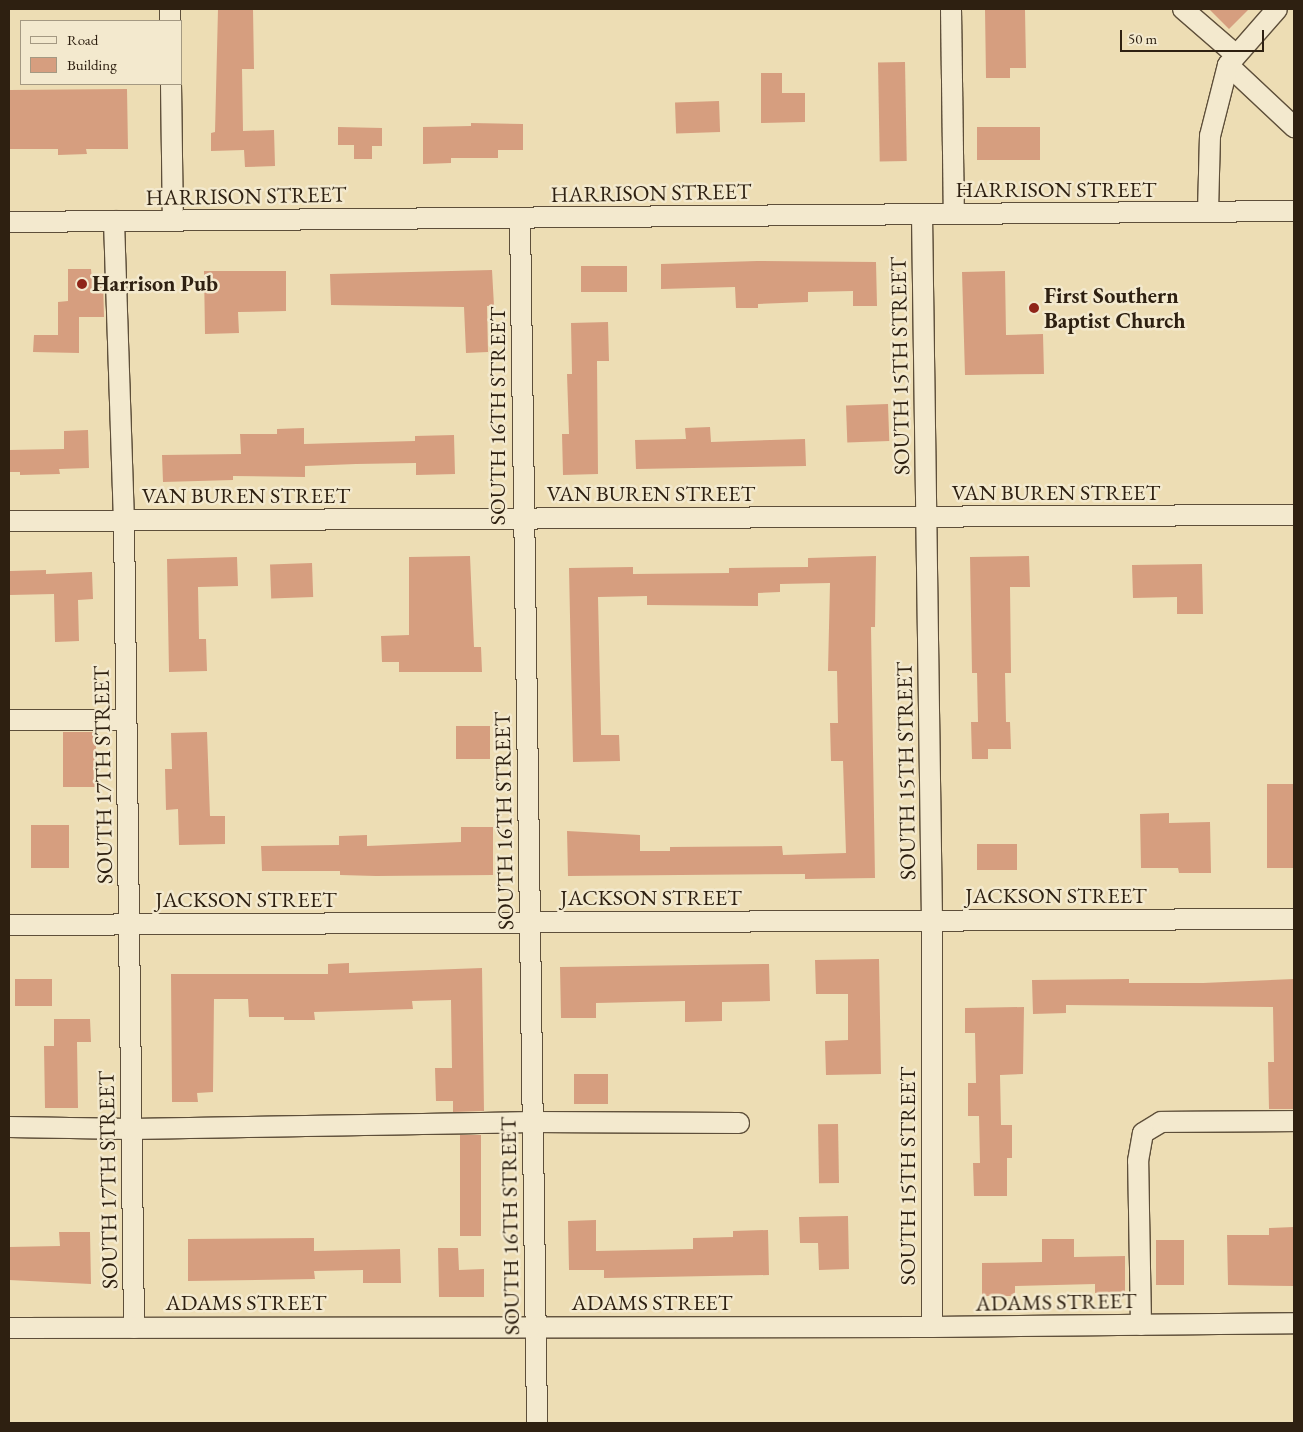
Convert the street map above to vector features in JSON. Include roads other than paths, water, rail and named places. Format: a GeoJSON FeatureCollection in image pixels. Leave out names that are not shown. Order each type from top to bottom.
{"type":"FeatureCollection","features":[{"type":"Feature","properties":{"kind":"street"},"geometry":{"type":"LineString","coordinates":[[951,9],[954,214]]}},
{"type":"Feature","properties":{"kind":"street"},"geometry":{"type":"LineString","coordinates":[[1183,9],[1294,128]]}},
{"type":"Feature","properties":{"kind":"street"},"geometry":{"type":"LineString","coordinates":[[1208,212],[1210,136],[1232,60],[1278,9]]}},
{"type":"Feature","properties":{"kind":"street"},"geometry":{"type":"LineString","coordinates":[[171,85],[173,221]]}},
{"type":"Feature","properties":{"kind":"street","name":"HARRISON STREET"},"geometry":{"type":"LineString","coordinates":[[9,222],[1294,211]]}},
{"type":"Feature","properties":{"kind":"street","name":"SOUTH 15TH STREET"},"geometry":{"type":"LineString","coordinates":[[922,214],[932,920],[932,1327]]}},
{"type":"Feature","properties":{"kind":"street","name":"SOUTH 16TH STREET"},"geometry":{"type":"LineString","coordinates":[[520,218],[536,1423]]}},
{"type":"Feature","properties":{"kind":"street","name":"SOUTH 17TH STREET"},"geometry":{"type":"LineString","coordinates":[[114,221],[124,521],[134,1328]]}},
{"type":"Feature","properties":{"kind":"street","name":"VAN BUREN STREET"},"geometry":{"type":"LineString","coordinates":[[9,521],[1294,515]]}},
{"type":"Feature","properties":{"kind":"street"},"geometry":{"type":"LineString","coordinates":[[9,720],[126,720]]}},
{"type":"Feature","properties":{"kind":"street","name":"JACKSON STREET"},"geometry":{"type":"LineString","coordinates":[[9,925],[1294,919]]}},
{"type":"Feature","properties":{"kind":"street"},"geometry":{"type":"LineString","coordinates":[[1140,1325],[1138,1161],[1143,1133],[1161,1122],[1294,1121]]}},
{"type":"Feature","properties":{"kind":"street"},"geometry":{"type":"LineString","coordinates":[[9,1127],[131,1129],[532,1122],[739,1123]]}},
{"type":"Feature","properties":{"kind":"street","name":"ADAMS STREET"},"geometry":{"type":"LineString","coordinates":[[9,1328],[932,1327],[1294,1323]]}},
{"type":"Feature","properties":{"kind":"place","name":"Harrison Pub"},"geometry":{"type":"Point","coordinates":[82,284]}},
{"type":"Feature","properties":{"kind":"place","name":"First Southern Baptist Church"},"geometry":{"type":"Point","coordinates":[1034,308]}}]}
